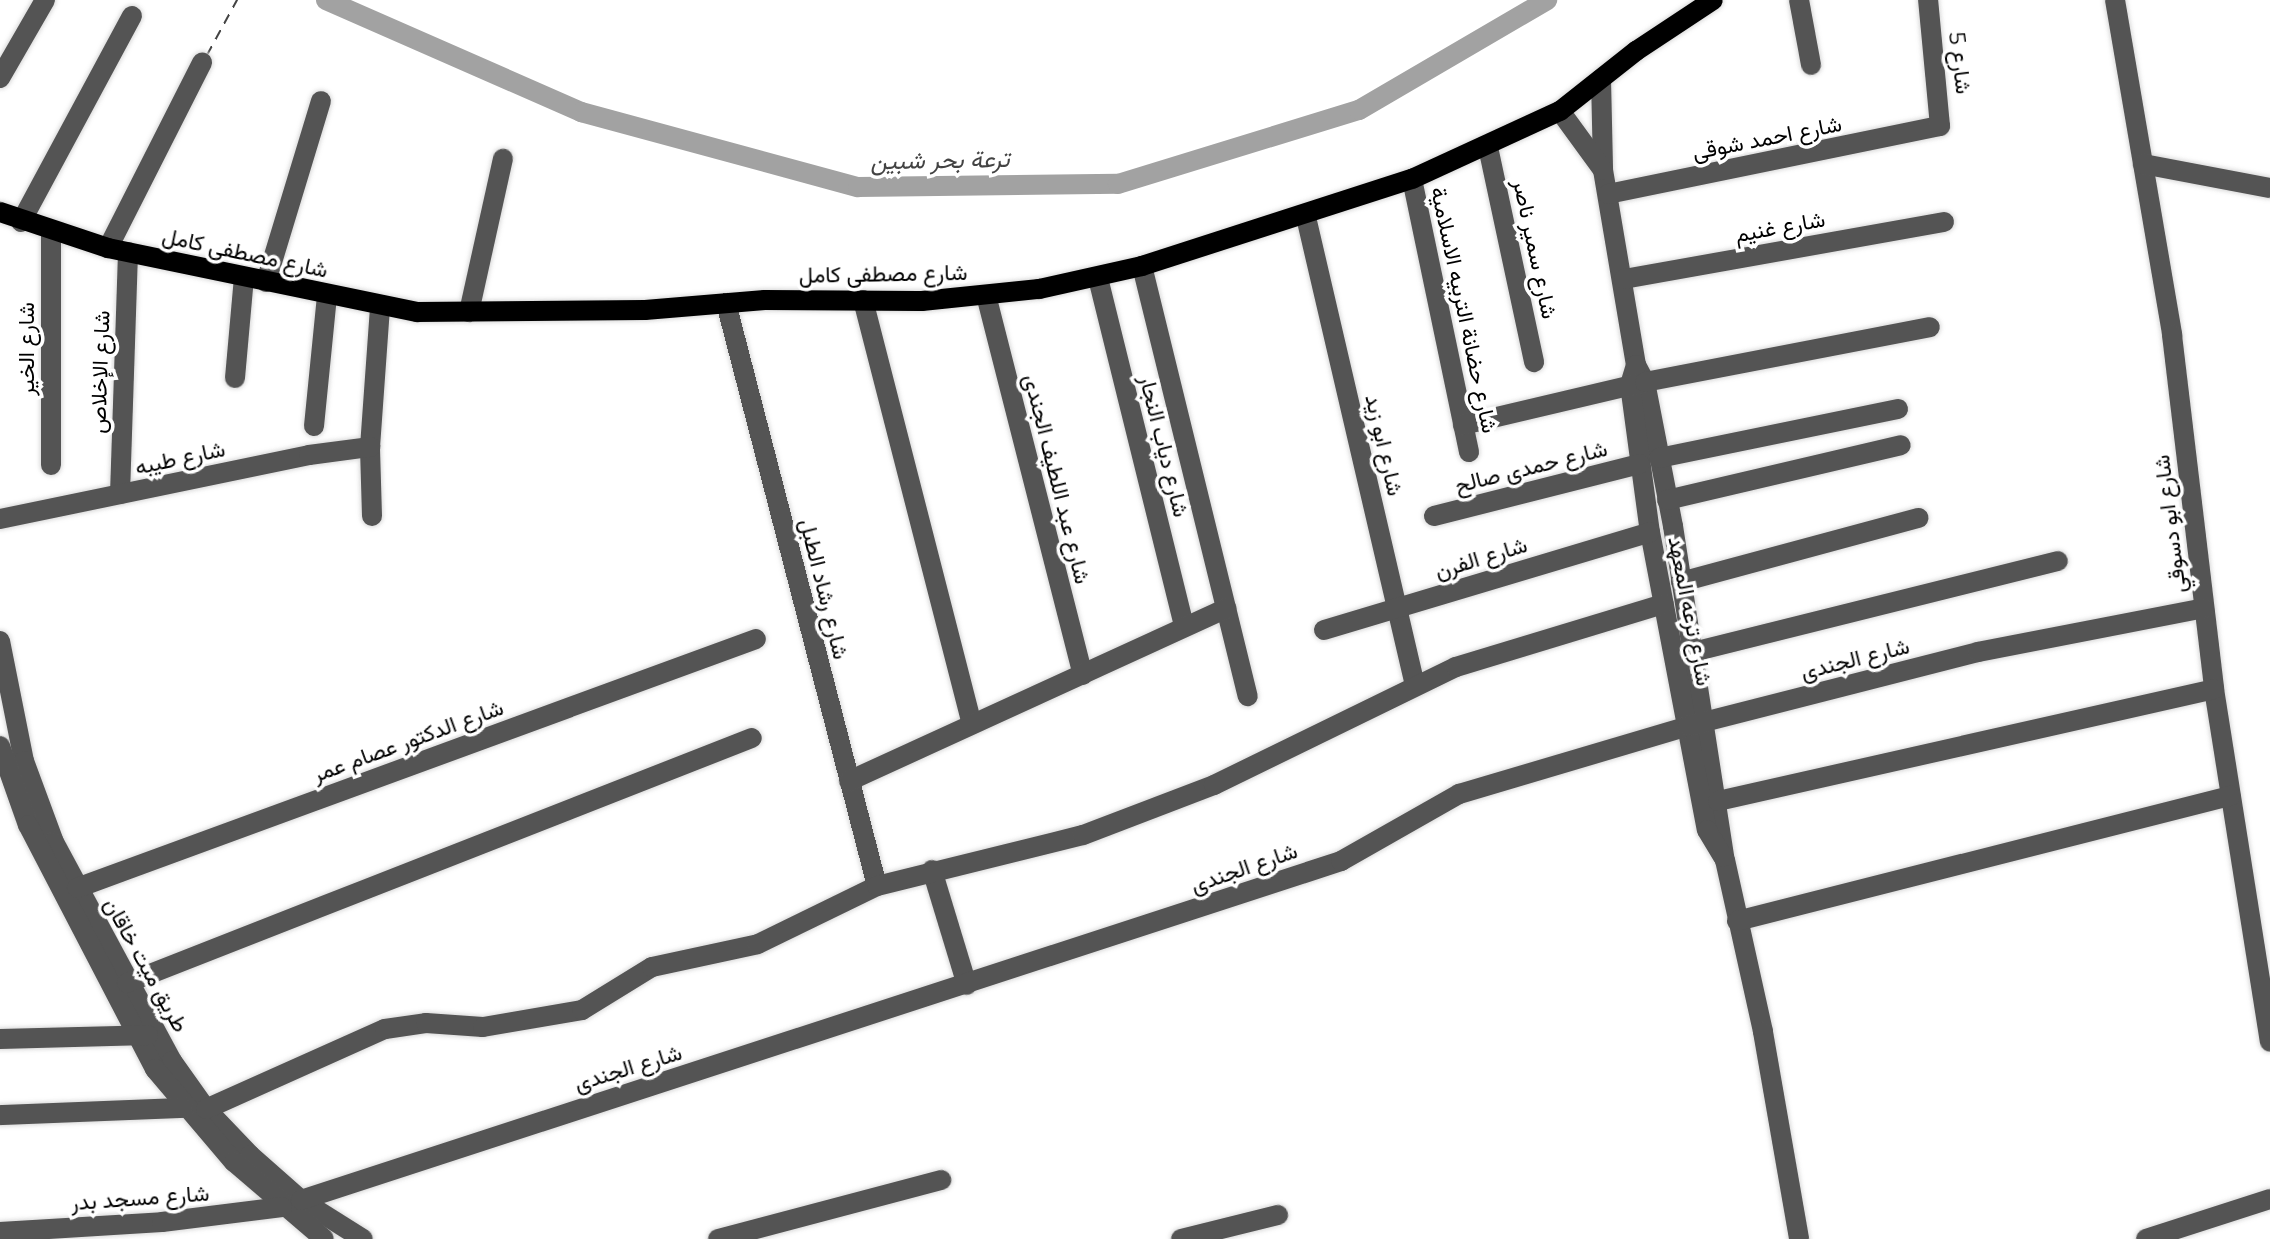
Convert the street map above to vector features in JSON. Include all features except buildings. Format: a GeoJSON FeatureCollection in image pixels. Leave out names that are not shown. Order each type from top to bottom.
{"type":"FeatureCollection","features":[{"type":"Feature","properties":{"kind":"main road","name":"شارع مصطفى كامل"},"geometry":{"type":"LineString","coordinates":[[0,212],[51,233],[108,248],[380,308],[469,312],[645,310],[726,303],[986,295],[1098,278],[1306,217],[1412,179],[1488,147],[1560,111],[1713,0]]}},
{"type":"Feature","properties":{"kind":"street"},"geometry":{"type":"LineString","coordinates":[[0,78],[45,0]]}},
{"type":"Feature","properties":{"kind":"street"},"geometry":{"type":"LineString","coordinates":[[1799,0],[1811,65]]}},
{"type":"Feature","properties":{"kind":"street","name":"شارع 5"},"geometry":{"type":"LineString","coordinates":[[1928,0],[1943,117],[1936,128]]}},
{"type":"Feature","properties":{"kind":"street","name":"شارع ابو دسوقي"},"geometry":{"type":"LineString","coordinates":[[2115,0],[2172,335],[2214,689],[2270,1042]]}},
{"type":"Feature","properties":{"kind":"street"},"geometry":{"type":"LineString","coordinates":[[21,222],[132,16]]}},
{"type":"Feature","properties":{"kind":"street"},"geometry":{"type":"LineString","coordinates":[[108,248],[202,63]]}},
{"type":"Feature","properties":{"kind":"street","name":"شارع ترعه المعهد"},"geometry":{"type":"LineString","coordinates":[[1601,79],[1603,170],[1624,279],[1649,461],[1650,532],[1664,604],[1718,801],[1725,860],[1799,1239]]}},
{"type":"Feature","properties":{"kind":"street"},"geometry":{"type":"LineString","coordinates":[[266,282],[321,101]]}},
{"type":"Feature","properties":{"kind":"street","name":"شارع ترعه المعهد"},"geometry":{"type":"LineString","coordinates":[[1560,111],[1603,170]]}},
{"type":"Feature","properties":{"kind":"street","name":"شارع احمد شوقى"},"geometry":{"type":"LineString","coordinates":[[1608,194],[1936,128]]}},
{"type":"Feature","properties":{"kind":"street","name":"شارع سمير ناصر"},"geometry":{"type":"LineString","coordinates":[[1488,147],[1534,362]]}},
{"type":"Feature","properties":{"kind":"street"},"geometry":{"type":"LineString","coordinates":[[469,312],[503,159]]}},
{"type":"Feature","properties":{"kind":"street"},"geometry":{"type":"LineString","coordinates":[[2143,164],[2270,188]]}},
{"type":"Feature","properties":{"kind":"street","name":"شارع حضانة التربيه الاسلامية"},"geometry":{"type":"LineString","coordinates":[[1412,179],[1469,452]]}},
{"type":"Feature","properties":{"kind":"street","name":"شارع ابو زيد"},"geometry":{"type":"LineString","coordinates":[[1306,217],[1415,684]]}},
{"type":"Feature","properties":{"kind":"street","name":"شارع غنيم"},"geometry":{"type":"LineString","coordinates":[[1624,279],[1944,222]]}},
{"type":"Feature","properties":{"kind":"street","name":"شارع الخير"},"geometry":{"type":"LineString","coordinates":[[51,233],[51,465]]}},
{"type":"Feature","properties":{"kind":"street","name":"شارع الإخلاص"},"geometry":{"type":"LineString","coordinates":[[120,494],[128,252]]}},
{"type":"Feature","properties":{"kind":"street"},"geometry":{"type":"LineString","coordinates":[[1142,266],[1248,696]]}},
{"type":"Feature","properties":{"kind":"street"},"geometry":{"type":"LineString","coordinates":[[235,378],[244,277]]}},
{"type":"Feature","properties":{"kind":"street","name":"شارع دياب النجار"},"geometry":{"type":"LineString","coordinates":[[1098,278],[1184,625]]}},
{"type":"Feature","properties":{"kind":"street","name":"شارع عبد اللطيف الجندى"},"geometry":{"type":"LineString","coordinates":[[986,295],[1083,675]]}},
{"type":"Feature","properties":{"kind":"street"},"geometry":{"type":"LineString","coordinates":[[314,426],[327,296]]}},
{"type":"Feature","properties":{"kind":"street"},"geometry":{"type":"LineString","coordinates":[[863,300],[972,724]]}},
{"type":"Feature","properties":{"kind":"street","name":"شارع رشاد الطبل"},"geometry":{"type":"LineString","coordinates":[[726,303],[877,886]]}},
{"type":"Feature","properties":{"kind":"street"},"geometry":{"type":"LineString","coordinates":[[372,516],[370,447],[380,308]]}},
{"type":"Feature","properties":{"kind":"street"},"geometry":{"type":"LineString","coordinates":[[1463,425],[1637,377],[1930,327]]}},
{"type":"Feature","properties":{"kind":"street","name":"شارع حمدى صالح"},"geometry":{"type":"LineString","coordinates":[[1434,516],[1649,461],[1898,409]]}},
{"type":"Feature","properties":{"kind":"street"},"geometry":{"type":"LineString","coordinates":[[1667,500],[1901,445]]}},
{"type":"Feature","properties":{"kind":"street","name":"شارع طيبه"},"geometry":{"type":"LineString","coordinates":[[0,519],[370,447]]}},
{"type":"Feature","properties":{"kind":"street","name":"شارع ترعه المعهد"},"geometry":{"type":"LineString","coordinates":[[1649,461],[1667,500],[1693,652],[1707,830],[1725,860]]}},
{"type":"Feature","properties":{"kind":"street"},"geometry":{"type":"LineString","coordinates":[[1681,582],[1919,518]]}},
{"type":"Feature","properties":{"kind":"street","name":"شارع الفرن"},"geometry":{"type":"LineString","coordinates":[[1324,630],[1650,532]]}},
{"type":"Feature","properties":{"kind":"street"},"geometry":{"type":"LineString","coordinates":[[1656,561],[1677,553]]}},
{"type":"Feature","properties":{"kind":"street"},"geometry":{"type":"LineString","coordinates":[[1693,652],[2058,561]]}},
{"type":"Feature","properties":{"kind":"street"},"geometry":{"type":"LineString","coordinates":[[206,1109],[385,1029],[426,1023],[483,1027],[582,1010],[652,967],[758,944],[877,886],[932,870],[1042,846],[1124,820],[1253,767],[1415,684],[1664,604]]}},
{"type":"Feature","properties":{"kind":"street"},"geometry":{"type":"LineString","coordinates":[[849,781],[1226,608]]}},
{"type":"Feature","properties":{"kind":"street","name":"شارع الجندى"},"geometry":{"type":"LineString","coordinates":[[292,1203],[1341,861],[1459,794],[1697,724],[1978,652],[2204,608]]}},
{"type":"Feature","properties":{"kind":"street","name":"شارع الدكتور عصام عمر"},"geometry":{"type":"LineString","coordinates":[[77,888],[756,639]]}},
{"type":"Feature","properties":{"kind":"street","name":"طريق ميت خاقان"},"geometry":{"type":"LineString","coordinates":[[0,641],[24,761],[77,888],[127,983],[146,1035],[206,1109],[324,1239]]}},
{"type":"Feature","properties":{"kind":"street"},"geometry":{"type":"LineString","coordinates":[[1718,801],[2214,689]]}},
{"type":"Feature","properties":{"kind":"street"},"geometry":{"type":"LineString","coordinates":[[127,983],[752,738]]}},
{"type":"Feature","properties":{"kind":"street","name":"طريق ميت خاقان"},"geometry":{"type":"LineString","coordinates":[[1,754],[28,825],[146,1035],[183,1108],[292,1203],[363,1239]]}},
{"type":"Feature","properties":{"kind":"street"},"geometry":{"type":"LineString","coordinates":[[1737,921],[2230,796]]}},
{"type":"Feature","properties":{"kind":"street"},"geometry":{"type":"LineString","coordinates":[[932,870],[967,985]]}},
{"type":"Feature","properties":{"kind":"street"},"geometry":{"type":"LineString","coordinates":[[0,1039],[146,1035]]}},
{"type":"Feature","properties":{"kind":"street"},"geometry":{"type":"LineString","coordinates":[[0,1115],[183,1108]]}},
{"type":"Feature","properties":{"kind":"street"},"geometry":{"type":"LineString","coordinates":[[718,1239],[941,1180]]}},
{"type":"Feature","properties":{"kind":"street"},"geometry":{"type":"LineString","coordinates":[[2146,1239],[2270,1199]]}},
{"type":"Feature","properties":{"kind":"street","name":"شارع مسجد بدر"},"geometry":{"type":"LineString","coordinates":[[0,1232],[201,1218],[292,1203]]}},
{"type":"Feature","properties":{"kind":"street"},"geometry":{"type":"LineString","coordinates":[[1181,1239],[1278,1215]]}},
{"type":"Feature","properties":{"kind":"waterway","name":"ترعة بحر شبين"},"geometry":{"type":"LineString","coordinates":[[326,0],[581,112],[858,187],[1118,184],[1359,110],[1547,0]]}},
{"type":"Feature","properties":{"kind":"ferry route"},"geometry":{"type":"LineString","coordinates":[[207,55],[237,0]]}}]}
